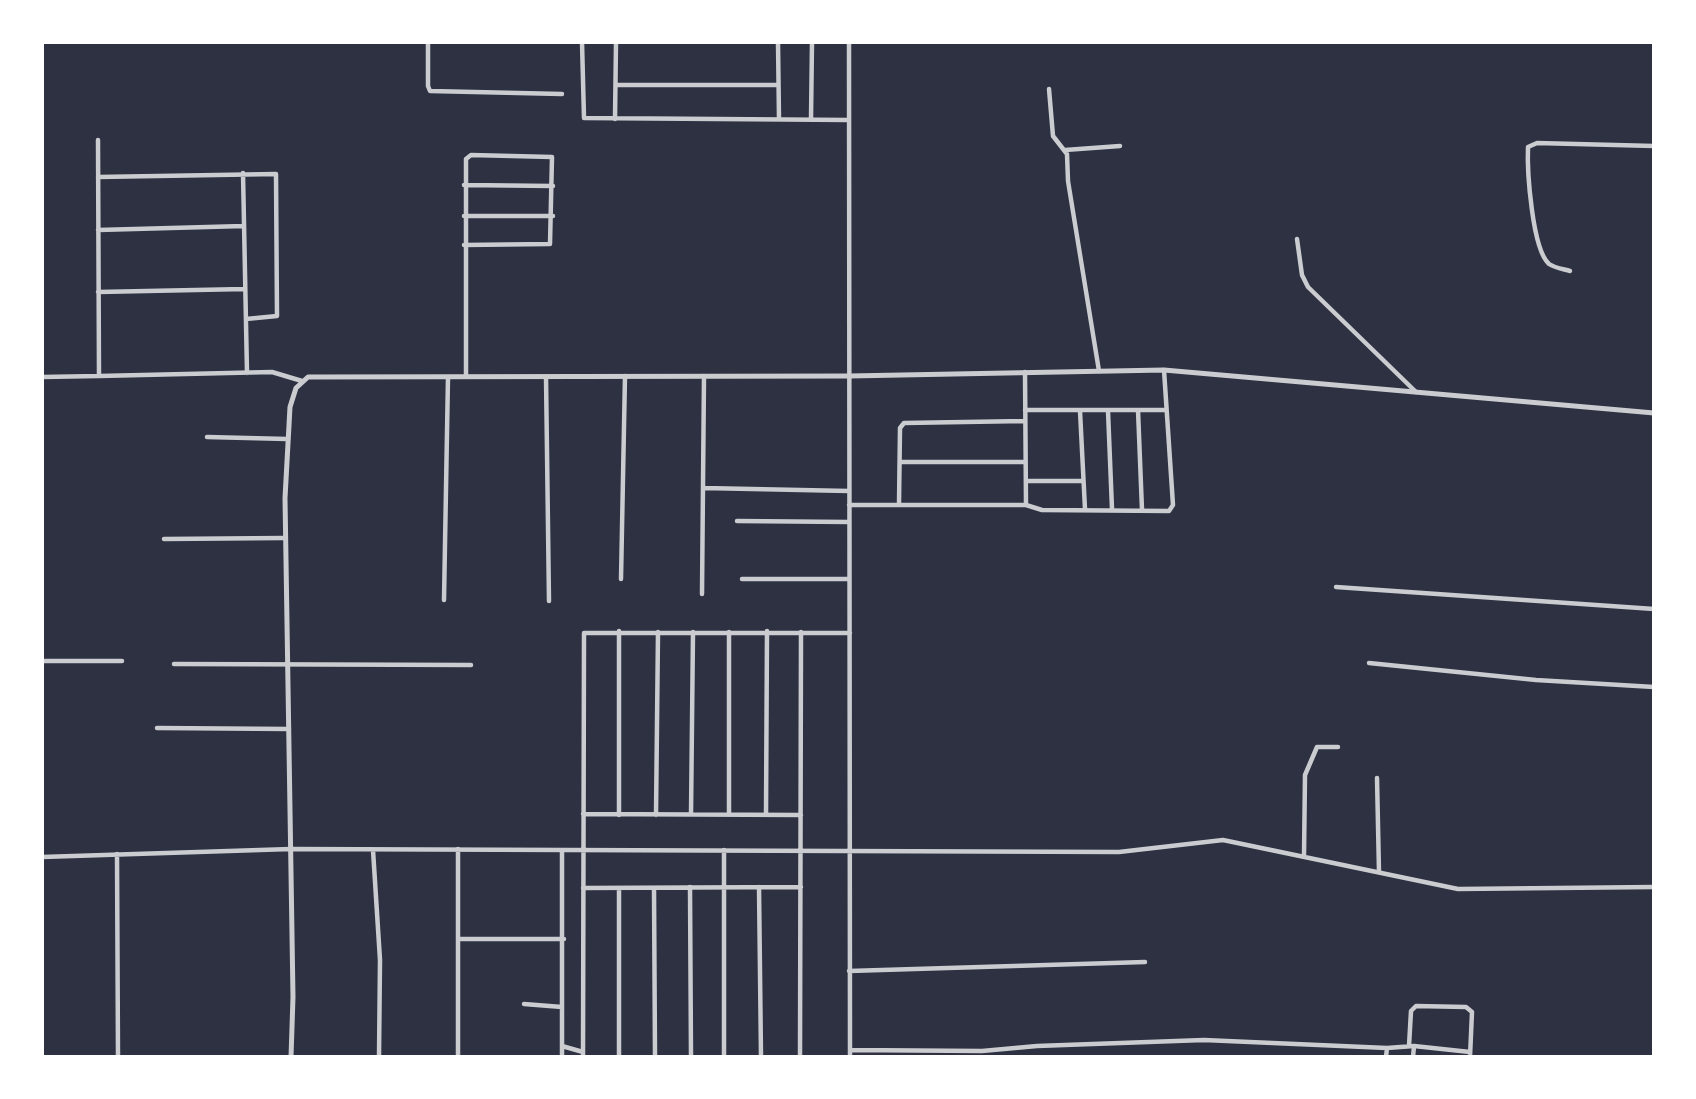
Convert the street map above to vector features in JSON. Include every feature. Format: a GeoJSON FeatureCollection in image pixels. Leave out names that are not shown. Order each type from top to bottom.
{"type":"FeatureCollection","features":[{"type":"Feature","properties":{"kind":"street"},"geometry":{"type":"LineString","coordinates":[[428,42],[430,91],[562,94]]}},
{"type":"Feature","properties":{"kind":"street"},"geometry":{"type":"LineString","coordinates":[[582,42],[582,117],[849,120]]}},
{"type":"Feature","properties":{"kind":"street"},"geometry":{"type":"LineString","coordinates":[[615,119],[616,42]]}},
{"type":"Feature","properties":{"kind":"street"},"geometry":{"type":"LineString","coordinates":[[778,42],[779,119]]}},
{"type":"Feature","properties":{"kind":"street"},"geometry":{"type":"LineString","coordinates":[[811,119],[812,42]]}},
{"type":"Feature","properties":{"kind":"street"},"geometry":{"type":"LineString","coordinates":[[849,42],[850,1057]]}},
{"type":"Feature","properties":{"kind":"street"},"geometry":{"type":"LineString","coordinates":[[616,85],[778,85]]}},
{"type":"Feature","properties":{"kind":"street"},"geometry":{"type":"LineString","coordinates":[[1049,89],[1053,136],[1065,150],[1099,371]]}},
{"type":"Feature","properties":{"kind":"street"},"geometry":{"type":"LineString","coordinates":[[98,140],[99,376]]}},
{"type":"Feature","properties":{"kind":"street"},"geometry":{"type":"LineString","coordinates":[[1570,271],[1553,266],[1545,258],[1531,209],[1528,147],[1537,143],[1654,146]]}},
{"type":"Feature","properties":{"kind":"street"},"geometry":{"type":"LineString","coordinates":[[1065,150],[1120,146]]}},
{"type":"Feature","properties":{"kind":"street"},"geometry":{"type":"LineString","coordinates":[[464,245],[548,245],[552,240],[553,161],[546,155],[468,156],[464,185],[464,245],[466,376]]}},
{"type":"Feature","properties":{"kind":"street"},"geometry":{"type":"LineString","coordinates":[[98,177],[272,172],[276,176],[277,316],[246,319]]}},
{"type":"Feature","properties":{"kind":"street"},"geometry":{"type":"LineString","coordinates":[[243,173],[247,373]]}},
{"type":"Feature","properties":{"kind":"street"},"geometry":{"type":"LineString","coordinates":[[464,185],[553,186]]}},
{"type":"Feature","properties":{"kind":"street"},"geometry":{"type":"LineString","coordinates":[[464,216],[552,216]]}},
{"type":"Feature","properties":{"kind":"street"},"geometry":{"type":"LineString","coordinates":[[98,230],[244,226]]}},
{"type":"Feature","properties":{"kind":"street"},"geometry":{"type":"LineString","coordinates":[[1297,239],[1302,275],[1308,287],[1416,392]]}},
{"type":"Feature","properties":{"kind":"street"},"geometry":{"type":"LineString","coordinates":[[98,292],[245,289]]}},
{"type":"Feature","properties":{"kind":"street"},"geometry":{"type":"LineString","coordinates":[[849,505],[1026,505],[1042,510],[1169,511],[1172,508],[1164,370]]}},
{"type":"Feature","properties":{"kind":"street"},"geometry":{"type":"LineString","coordinates":[[42,377],[278,372],[302,381],[325,375],[849,376],[1164,370],[1654,413]]}},
{"type":"Feature","properties":{"kind":"street"},"geometry":{"type":"LineString","coordinates":[[1025,372],[1026,505]]}},
{"type":"Feature","properties":{"kind":"street"},"geometry":{"type":"LineString","coordinates":[[444,600],[448,376]]}},
{"type":"Feature","properties":{"kind":"street"},"geometry":{"type":"LineString","coordinates":[[621,579],[625,376]]}},
{"type":"Feature","properties":{"kind":"street"},"geometry":{"type":"LineString","coordinates":[[702,594],[704,376]]}},
{"type":"Feature","properties":{"kind":"street"},"geometry":{"type":"LineString","coordinates":[[547,377],[549,601]]}},
{"type":"Feature","properties":{"kind":"street"},"geometry":{"type":"LineString","coordinates":[[291,1057],[291,849],[284,538],[291,401],[302,381]]}},
{"type":"Feature","properties":{"kind":"street"},"geometry":{"type":"LineString","coordinates":[[1138,410],[1142,509]]}},
{"type":"Feature","properties":{"kind":"street"},"geometry":{"type":"LineString","coordinates":[[1025,411],[1165,410]]}},
{"type":"Feature","properties":{"kind":"street"},"geometry":{"type":"LineString","coordinates":[[1080,411],[1085,509]]}},
{"type":"Feature","properties":{"kind":"street"},"geometry":{"type":"LineString","coordinates":[[1108,411],[1112,509]]}},
{"type":"Feature","properties":{"kind":"street"},"geometry":{"type":"LineString","coordinates":[[899,504],[900,428],[904,423],[1025,421]]}},
{"type":"Feature","properties":{"kind":"street"},"geometry":{"type":"LineString","coordinates":[[207,437],[287,439]]}},
{"type":"Feature","properties":{"kind":"street"},"geometry":{"type":"LineString","coordinates":[[900,462],[1025,462]]}},
{"type":"Feature","properties":{"kind":"street"},"geometry":{"type":"LineString","coordinates":[[1026,481],[1083,481]]}},
{"type":"Feature","properties":{"kind":"street"},"geometry":{"type":"LineString","coordinates":[[702,488],[849,491]]}},
{"type":"Feature","properties":{"kind":"street"},"geometry":{"type":"LineString","coordinates":[[737,521],[849,522]]}},
{"type":"Feature","properties":{"kind":"street"},"geometry":{"type":"LineString","coordinates":[[164,538],[284,538]]}},
{"type":"Feature","properties":{"kind":"street"},"geometry":{"type":"LineString","coordinates":[[742,579],[849,579]]}},
{"type":"Feature","properties":{"kind":"street"},"geometry":{"type":"LineString","coordinates":[[1336,587],[1654,609]]}},
{"type":"Feature","properties":{"kind":"street"},"geometry":{"type":"LineString","coordinates":[[562,1046],[583,1055],[583,635],[588,632],[619,631],[850,633]]}},
{"type":"Feature","properties":{"kind":"street"},"geometry":{"type":"LineString","coordinates":[[619,631],[619,815]]}},
{"type":"Feature","properties":{"kind":"street"},"geometry":{"type":"LineString","coordinates":[[766,631],[766,814]]}},
{"type":"Feature","properties":{"kind":"street"},"geometry":{"type":"LineString","coordinates":[[656,815],[657,632]]}},
{"type":"Feature","properties":{"kind":"street"},"geometry":{"type":"LineString","coordinates":[[691,814],[693,632]]}},
{"type":"Feature","properties":{"kind":"street"},"geometry":{"type":"LineString","coordinates":[[729,632],[729,814]]}},
{"type":"Feature","properties":{"kind":"street"},"geometry":{"type":"LineString","coordinates":[[800,1057],[801,632]]}},
{"type":"Feature","properties":{"kind":"street"},"geometry":{"type":"LineString","coordinates":[[42,661],[122,661]]}},
{"type":"Feature","properties":{"kind":"street"},"geometry":{"type":"LineString","coordinates":[[1369,663],[1536,680],[1654,687]]}},
{"type":"Feature","properties":{"kind":"street"},"geometry":{"type":"LineString","coordinates":[[174,664],[471,665]]}},
{"type":"Feature","properties":{"kind":"street"},"geometry":{"type":"LineString","coordinates":[[157,728],[289,729]]}},
{"type":"Feature","properties":{"kind":"street"},"geometry":{"type":"LineString","coordinates":[[1304,856],[1306,771],[1317,747],[1338,747]]}},
{"type":"Feature","properties":{"kind":"street"},"geometry":{"type":"LineString","coordinates":[[1377,778],[1379,872]]}},
{"type":"Feature","properties":{"kind":"street"},"geometry":{"type":"LineString","coordinates":[[583,814],[801,815]]}},
{"type":"Feature","properties":{"kind":"street"},"geometry":{"type":"LineString","coordinates":[[42,857],[291,849],[1125,851],[1216,839],[1466,889],[1654,887]]}},
{"type":"Feature","properties":{"kind":"street"},"geometry":{"type":"LineString","coordinates":[[458,849],[458,1057]]}},
{"type":"Feature","properties":{"kind":"street"},"geometry":{"type":"LineString","coordinates":[[373,850],[379,939],[379,1057]]}},
{"type":"Feature","properties":{"kind":"street"},"geometry":{"type":"LineString","coordinates":[[562,850],[562,1057]]}},
{"type":"Feature","properties":{"kind":"street"},"geometry":{"type":"LineString","coordinates":[[724,850],[724,1057]]}},
{"type":"Feature","properties":{"kind":"street"},"geometry":{"type":"LineString","coordinates":[[117,854],[118,1057]]}},
{"type":"Feature","properties":{"kind":"street"},"geometry":{"type":"LineString","coordinates":[[690,887],[691,1057]]}},
{"type":"Feature","properties":{"kind":"street"},"geometry":{"type":"LineString","coordinates":[[759,887],[761,1057]]}},
{"type":"Feature","properties":{"kind":"street"},"geometry":{"type":"LineString","coordinates":[[583,888],[800,887]]}},
{"type":"Feature","properties":{"kind":"street"},"geometry":{"type":"LineString","coordinates":[[619,888],[619,1057]]}},
{"type":"Feature","properties":{"kind":"street"},"geometry":{"type":"LineString","coordinates":[[654,888],[655,1057]]}},
{"type":"Feature","properties":{"kind":"street"},"geometry":{"type":"LineString","coordinates":[[458,939],[564,939]]}},
{"type":"Feature","properties":{"kind":"street"},"geometry":{"type":"LineString","coordinates":[[849,971],[1145,962]]}},
{"type":"Feature","properties":{"kind":"street"},"geometry":{"type":"LineString","coordinates":[[524,1004],[562,1007]]}},
{"type":"Feature","properties":{"kind":"street"},"geometry":{"type":"LineString","coordinates":[[850,1050],[982,1051],[1037,1046],[1204,1040],[1387,1048],[1412,1046],[1470,1055],[1472,1012],[1466,1007],[1416,1006],[1412,1011],[1412,1046],[1413,1057]]}},
{"type":"Feature","properties":{"kind":"street"},"geometry":{"type":"LineString","coordinates":[[1386,1057],[1387,1048]]}},
{"type":"Feature","properties":{"kind":"street"},"geometry":{"type":"LineString","coordinates":[[1443,1049],[1443,1057]]}}]}
